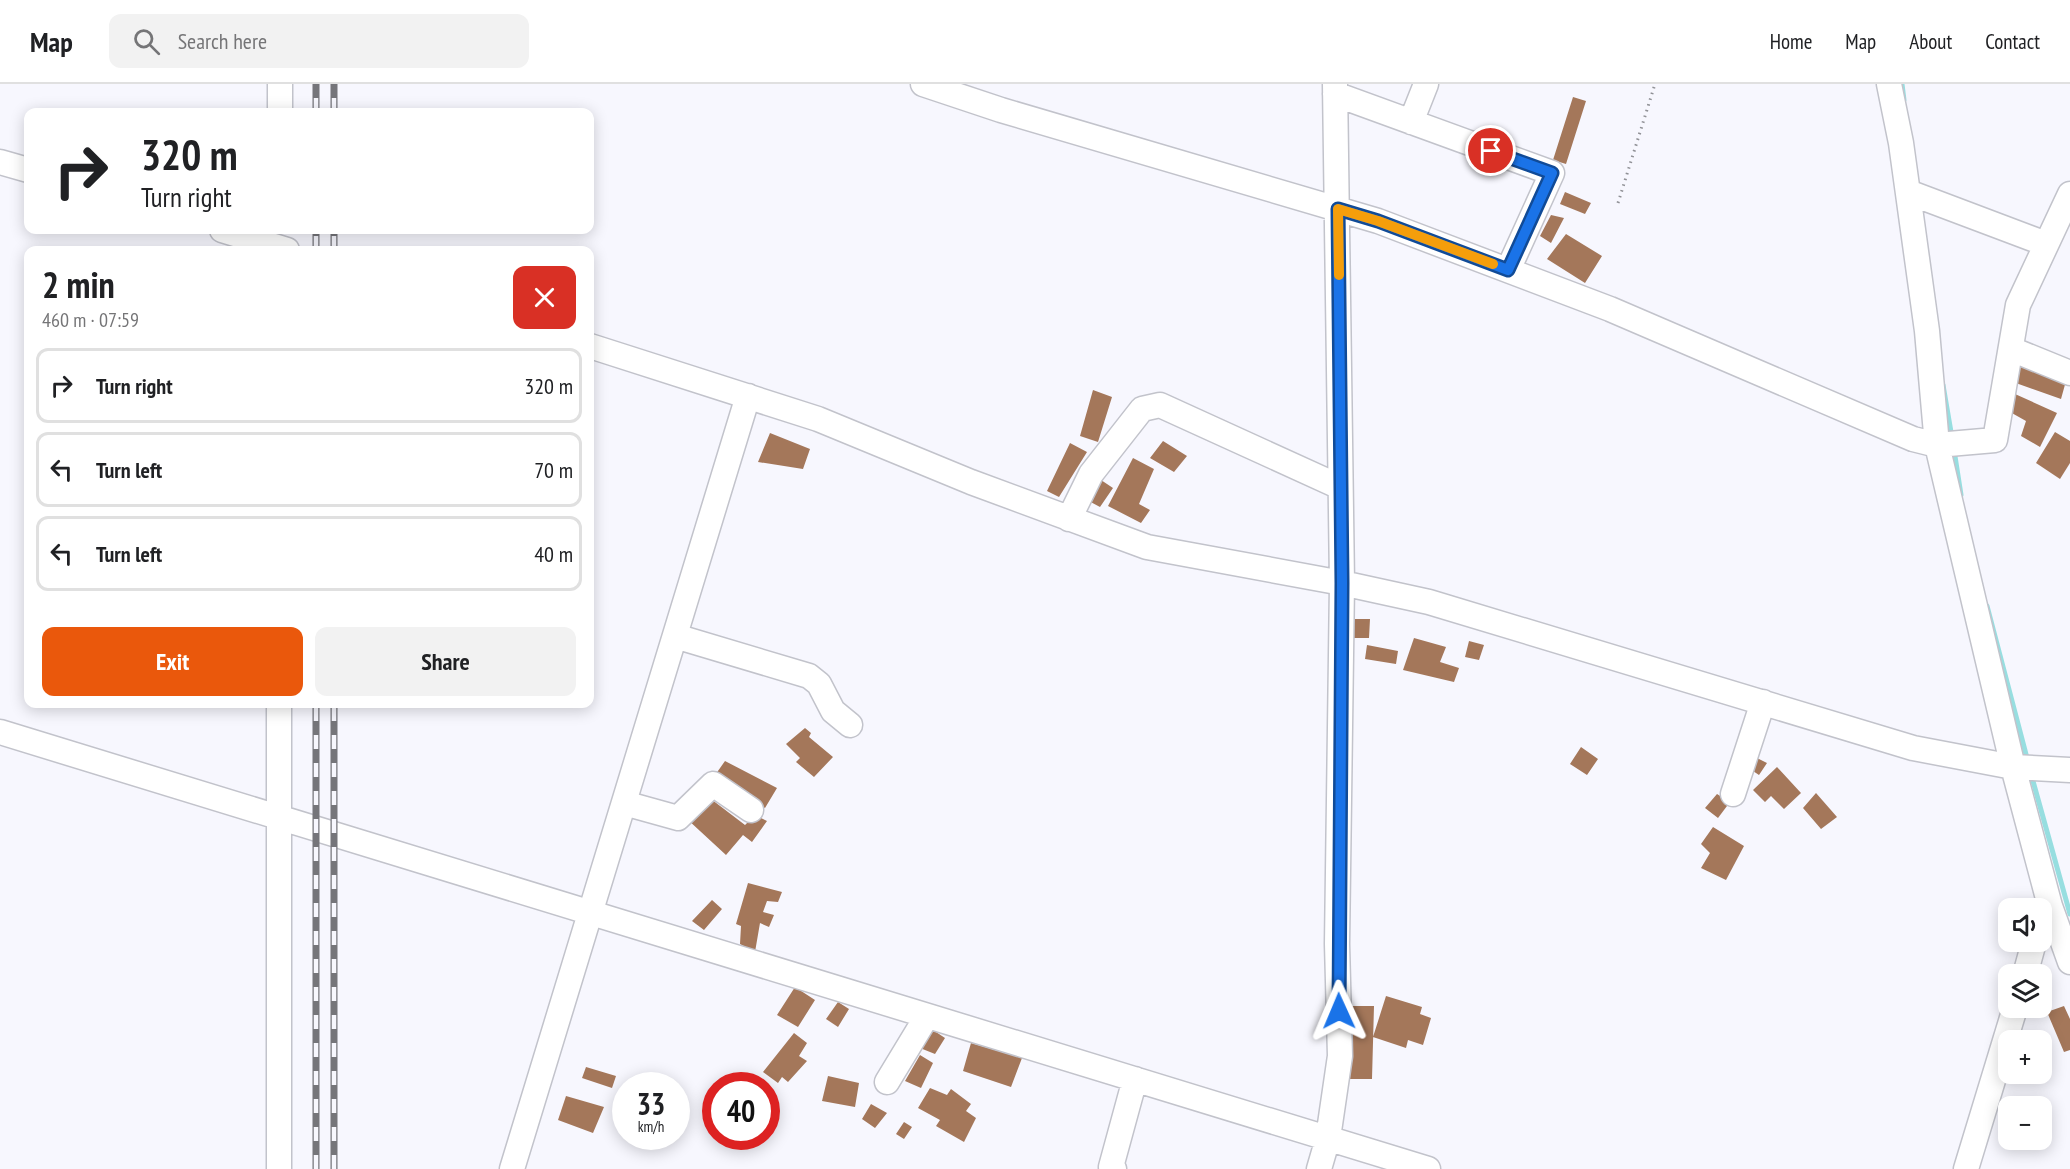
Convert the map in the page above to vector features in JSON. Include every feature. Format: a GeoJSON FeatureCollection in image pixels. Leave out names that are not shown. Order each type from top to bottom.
{"type":"FeatureCollection","features":[{"type":"Feature","properties":{"kind":"street"},"geometry":{"type":"LineString","coordinates":[[280,84],[280,108]]}},
{"type":"Feature","properties":{"kind":"street"},"geometry":{"type":"LineString","coordinates":[[923,84],[1001,110],[1378,221],[1621,313],[1913,439],[1937,445],[1995,440],[2018,305],[2070,194]]}},
{"type":"Feature","properties":{"kind":"street"},"geometry":{"type":"LineString","coordinates":[[1411,122],[1426,84]]}},
{"type":"Feature","properties":{"kind":"street"},"geometry":{"type":"LineString","coordinates":[[1889,84],[1908,192],[1927,331],[1937,445],[2042,898]]}},
{"type":"Feature","properties":{"kind":"street"},"geometry":{"type":"LineString","coordinates":[[1319,1169],[1328,1138],[1340,1056],[1337,944],[1342,583],[1335,89],[1411,122],[1552,173],[1508,270]]}},
{"type":"Feature","properties":{"kind":"street"},"geometry":{"type":"LineString","coordinates":[[0,162],[24,169]]}},
{"type":"Feature","properties":{"kind":"street"},"geometry":{"type":"LineString","coordinates":[[1908,192],[2046,244]]}},
{"type":"Feature","properties":{"kind":"street"},"geometry":{"type":"LineString","coordinates":[[238,234],[282,245]]}},
{"type":"Feature","properties":{"kind":"street"},"geometry":{"type":"LineString","coordinates":[[594,347],[818,420],[1146,547],[1342,583],[1429,602],[1913,748],[2013,767],[2070,770]]}},
{"type":"Feature","properties":{"kind":"street"},"geometry":{"type":"LineString","coordinates":[[2011,349],[2070,373]]}},
{"type":"Feature","properties":{"kind":"street"},"geometry":{"type":"LineString","coordinates":[[512,1169],[748,396]]}},
{"type":"Feature","properties":{"kind":"street"},"geometry":{"type":"LineString","coordinates":[[1069,519],[1090,474],[1142,409],[1160,405],[1340,487]]}},
{"type":"Feature","properties":{"kind":"street"},"geometry":{"type":"LineString","coordinates":[[675,636],[809,676],[819,684],[833,711],[850,724]]}},
{"type":"Feature","properties":{"kind":"street"},"geometry":{"type":"LineString","coordinates":[[1733,794],[1763,702]]}},
{"type":"Feature","properties":{"kind":"street"},"geometry":{"type":"LineString","coordinates":[[279,708],[279,1169]]}},
{"type":"Feature","properties":{"kind":"street"},"geometry":{"type":"LineString","coordinates":[[0,732],[1428,1169]]}},
{"type":"Feature","properties":{"kind":"street"},"geometry":{"type":"LineString","coordinates":[[624,802],[678,818],[713,784],[750,810]]}},
{"type":"Feature","properties":{"kind":"street"},"geometry":{"type":"LineString","coordinates":[[2052,927],[2070,962]]}},
{"type":"Feature","properties":{"kind":"street"},"geometry":{"type":"LineString","coordinates":[[887,1082],[927,1016]]}},
{"type":"Feature","properties":{"kind":"street"},"geometry":{"type":"LineString","coordinates":[[1966,1169],[2012,1018]]}},
{"type":"Feature","properties":{"kind":"street"},"geometry":{"type":"LineString","coordinates":[[1114,1169],[1111,1167],[1135,1079]]}},
{"type":"Feature","properties":{"kind":"path"},"geometry":{"type":"LineString","coordinates":[[1618,203],[1655,84]]}},
{"type":"Feature","properties":{"kind":"building"},"geometry":{"type":"Polygon","coordinates":[[[1573,97],[1586,101],[1566,164],[1553,160],[1573,97]]]}},
{"type":"Feature","properties":{"kind":"building"},"geometry":{"type":"Polygon","coordinates":[[[1565,192],[1591,203],[1585,214],[1560,204],[1565,192]]]}},
{"type":"Feature","properties":{"kind":"building"},"geometry":{"type":"Polygon","coordinates":[[[1551,215],[1564,218],[1551,243],[1540,236],[1551,215]]]}},
{"type":"Feature","properties":{"kind":"building"},"geometry":{"type":"Polygon","coordinates":[[[1566,234],[1602,256],[1585,283],[1547,259],[1566,234]]]}},
{"type":"Feature","properties":{"kind":"building"},"geometry":{"type":"Polygon","coordinates":[[[2017,364],[2066,381],[2061,399],[2013,382],[2017,364]]]}},
{"type":"Feature","properties":{"kind":"building"},"geometry":{"type":"Polygon","coordinates":[[[1093,390],[1112,397],[1098,442],[1080,436],[1093,390]]]}},
{"type":"Feature","properties":{"kind":"building"},"geometry":{"type":"Polygon","coordinates":[[[2015,394],[2057,413],[2040,447],[2021,436],[2026,421],[2010,412],[2015,394]]]}},
{"type":"Feature","properties":{"kind":"building"},"geometry":{"type":"Polygon","coordinates":[[[2055,432],[2070,441],[2070,463],[2060,479],[2036,463],[2055,432]]]}},
{"type":"Feature","properties":{"kind":"building"},"geometry":{"type":"Polygon","coordinates":[[[770,433],[810,449],[803,469],[758,462],[770,433]]]}},
{"type":"Feature","properties":{"kind":"building"},"geometry":{"type":"Polygon","coordinates":[[[1163,441],[1187,456],[1174,472],[1150,458],[1163,441]]]}},
{"type":"Feature","properties":{"kind":"building"},"geometry":{"type":"Polygon","coordinates":[[[1070,443],[1087,452],[1059,497],[1047,491],[1070,443]]]}},
{"type":"Feature","properties":{"kind":"building"},"geometry":{"type":"Polygon","coordinates":[[[1133,458],[1154,469],[1139,504],[1150,510],[1141,523],[1108,506],[1133,458]]]}},
{"type":"Feature","properties":{"kind":"building"},"geometry":{"type":"Polygon","coordinates":[[[1098,478],[1113,488],[1100,507],[1085,499],[1098,478]]]}},
{"type":"Feature","properties":{"kind":"building"},"geometry":{"type":"Polygon","coordinates":[[[1352,619],[1370,619],[1369,638],[1352,638],[1352,619]]]}},
{"type":"Feature","properties":{"kind":"building"},"geometry":{"type":"Polygon","coordinates":[[[1414,638],[1446,647],[1440,662],[1459,668],[1454,682],[1403,670],[1414,638]]]}},
{"type":"Feature","properties":{"kind":"building"},"geometry":{"type":"Polygon","coordinates":[[[1469,641],[1484,645],[1479,660],[1465,657],[1469,641]]]}},
{"type":"Feature","properties":{"kind":"building"},"geometry":{"type":"Polygon","coordinates":[[[1367,645],[1398,651],[1396,664],[1365,659],[1367,645]]]}},
{"type":"Feature","properties":{"kind":"building"},"geometry":{"type":"Polygon","coordinates":[[[805,728],[811,733],[809,737],[833,757],[814,777],[796,762],[800,758],[786,744],[805,728]]]}},
{"type":"Feature","properties":{"kind":"building"},"geometry":{"type":"Polygon","coordinates":[[[1581,747],[1598,759],[1587,775],[1570,764],[1581,747]]]}},
{"type":"Feature","properties":{"kind":"building"},"geometry":{"type":"Polygon","coordinates":[[[1755,757],[1767,763],[1759,775],[1750,769],[1755,757]]]}},
{"type":"Feature","properties":{"kind":"building"},"geometry":{"type":"Polygon","coordinates":[[[725,761],[777,788],[765,808],[713,778],[725,761]]]}},
{"type":"Feature","properties":{"kind":"building"},"geometry":{"type":"Polygon","coordinates":[[[1777,767],[1801,793],[1784,809],[1771,796],[1765,802],[1753,790],[1777,767]]]}},
{"type":"Feature","properties":{"kind":"building"},"geometry":{"type":"Polygon","coordinates":[[[1816,793],[1837,817],[1821,829],[1803,808],[1816,793]]]}},
{"type":"Feature","properties":{"kind":"building"},"geometry":{"type":"Polygon","coordinates":[[[1717,794],[1730,802],[1718,818],[1705,808],[1717,794]]]}},
{"type":"Feature","properties":{"kind":"building"},"geometry":{"type":"Polygon","coordinates":[[[707,796],[745,825],[755,815],[767,821],[752,842],[743,835],[726,855],[687,819],[707,796]]]}},
{"type":"Feature","properties":{"kind":"building"},"geometry":{"type":"Polygon","coordinates":[[[1713,827],[1744,846],[1726,880],[1701,868],[1710,853],[1701,844],[1713,827]]]}},
{"type":"Feature","properties":{"kind":"building"},"geometry":{"type":"Polygon","coordinates":[[[748,883],[782,892],[778,902],[767,901],[763,912],[774,915],[769,927],[760,923],[755,952],[740,944],[741,926],[736,924],[748,883]]]}},
{"type":"Feature","properties":{"kind":"building"},"geometry":{"type":"Polygon","coordinates":[[[712,900],[722,909],[704,930],[692,921],[712,900]]]}},
{"type":"Feature","properties":{"kind":"building"},"geometry":{"type":"Polygon","coordinates":[[[795,987],[815,1000],[798,1027],[777,1015],[795,987]]]}},
{"type":"Feature","properties":{"kind":"building"},"geometry":{"type":"Polygon","coordinates":[[[1386,996],[1422,1007],[1420,1014],[1431,1018],[1423,1045],[1408,1040],[1406,1048],[1373,1037],[1386,996]]]}},
{"type":"Feature","properties":{"kind":"building"},"geometry":{"type":"Polygon","coordinates":[[[838,1002],[849,1009],[838,1027],[826,1019],[838,1002]]]}},
{"type":"Feature","properties":{"kind":"building"},"geometry":{"type":"Polygon","coordinates":[[[1352,1006],[1374,1006],[1372,1079],[1350,1079],[1352,1006]]]}},
{"type":"Feature","properties":{"kind":"building"},"geometry":{"type":"Polygon","coordinates":[[[2064,1006],[2070,1019],[2070,1050],[2064,1052],[2050,1018],[2052,1018],[2052,1010],[2064,1006]]]}},
{"type":"Feature","properties":{"kind":"building"},"geometry":{"type":"Polygon","coordinates":[[[930,1028],[945,1038],[935,1054],[920,1048],[930,1028]]]}},
{"type":"Feature","properties":{"kind":"building"},"geometry":{"type":"Polygon","coordinates":[[[794,1033],[807,1043],[799,1056],[807,1061],[788,1082],[782,1077],[780,1080],[780,1072],[763,1072],[794,1033]]]}},
{"type":"Feature","properties":{"kind":"building"},"geometry":{"type":"Polygon","coordinates":[[[971,1043],[1022,1058],[1011,1087],[963,1071],[971,1043]]]}},
{"type":"Feature","properties":{"kind":"building"},"geometry":{"type":"Polygon","coordinates":[[[920,1055],[933,1063],[921,1088],[905,1081],[920,1055]]]}},
{"type":"Feature","properties":{"kind":"building"},"geometry":{"type":"Polygon","coordinates":[[[586,1067],[612,1075],[612,1088],[582,1078],[586,1067]]]}},
{"type":"Feature","properties":{"kind":"building"},"geometry":{"type":"Polygon","coordinates":[[[828,1076],[859,1083],[855,1107],[822,1101],[828,1076]]]}},
{"type":"Feature","properties":{"kind":"building"},"geometry":{"type":"Polygon","coordinates":[[[930,1088],[947,1095],[951,1089],[971,1104],[966,1111],[976,1118],[964,1142],[936,1126],[940,1120],[918,1108],[930,1088]]]}},
{"type":"Feature","properties":{"kind":"building"},"geometry":{"type":"Polygon","coordinates":[[[566,1096],[604,1107],[593,1133],[558,1120],[566,1096]]]}},
{"type":"Feature","properties":{"kind":"building"},"geometry":{"type":"Polygon","coordinates":[[[871,1104],[887,1113],[875,1128],[862,1119],[871,1104]]]}},
{"type":"Feature","properties":{"kind":"building"},"geometry":{"type":"Polygon","coordinates":[[[904,1122],[912,1127],[904,1139],[896,1134],[904,1122]]]}},
{"type":"Feature","properties":{"kind":"waterway"},"geometry":{"type":"LineString","coordinates":[[1902,84],[1904,100]]}},
{"type":"Feature","properties":{"kind":"waterway"},"geometry":{"type":"LineString","coordinates":[[1943,385],[1952,438]]}},
{"type":"Feature","properties":{"kind":"waterway"},"geometry":{"type":"LineString","coordinates":[[1954,450],[1961,495]]}},
{"type":"Feature","properties":{"kind":"waterway"},"geometry":{"type":"LineString","coordinates":[[1987,606],[2028,762]]}},
{"type":"Feature","properties":{"kind":"waterway"},"geometry":{"type":"LineString","coordinates":[[2031,774],[2070,914]]}},
{"type":"Feature","properties":{"kind":"railway"},"geometry":{"type":"LineString","coordinates":[[316,84],[316,108]]}},
{"type":"Feature","properties":{"kind":"railway"},"geometry":{"type":"LineString","coordinates":[[334,84],[334,108]]}},
{"type":"Feature","properties":{"kind":"railway"},"geometry":{"type":"LineString","coordinates":[[316,234],[316,246]]}},
{"type":"Feature","properties":{"kind":"railway"},"geometry":{"type":"LineString","coordinates":[[334,234],[334,246]]}},
{"type":"Feature","properties":{"kind":"railway"},"geometry":{"type":"LineString","coordinates":[[316,708],[316,1169]]}},
{"type":"Feature","properties":{"kind":"railway"},"geometry":{"type":"LineString","coordinates":[[334,708],[334,1169]]}},
{"type":"Feature","properties":{"kind":"slow traffic"},"geometry":{"type":"LineString","coordinates":[[1339,275],[1338,209],[1378,221],[1493,264]]}},
{"type":"Feature","properties":{"kind":"route"},"geometry":{"type":"LineString","coordinates":[[1339,1011],[1337,944],[1342,583],[1338,209],[1378,221],[1508,270],[1552,173],[1491,151]]}}]}
